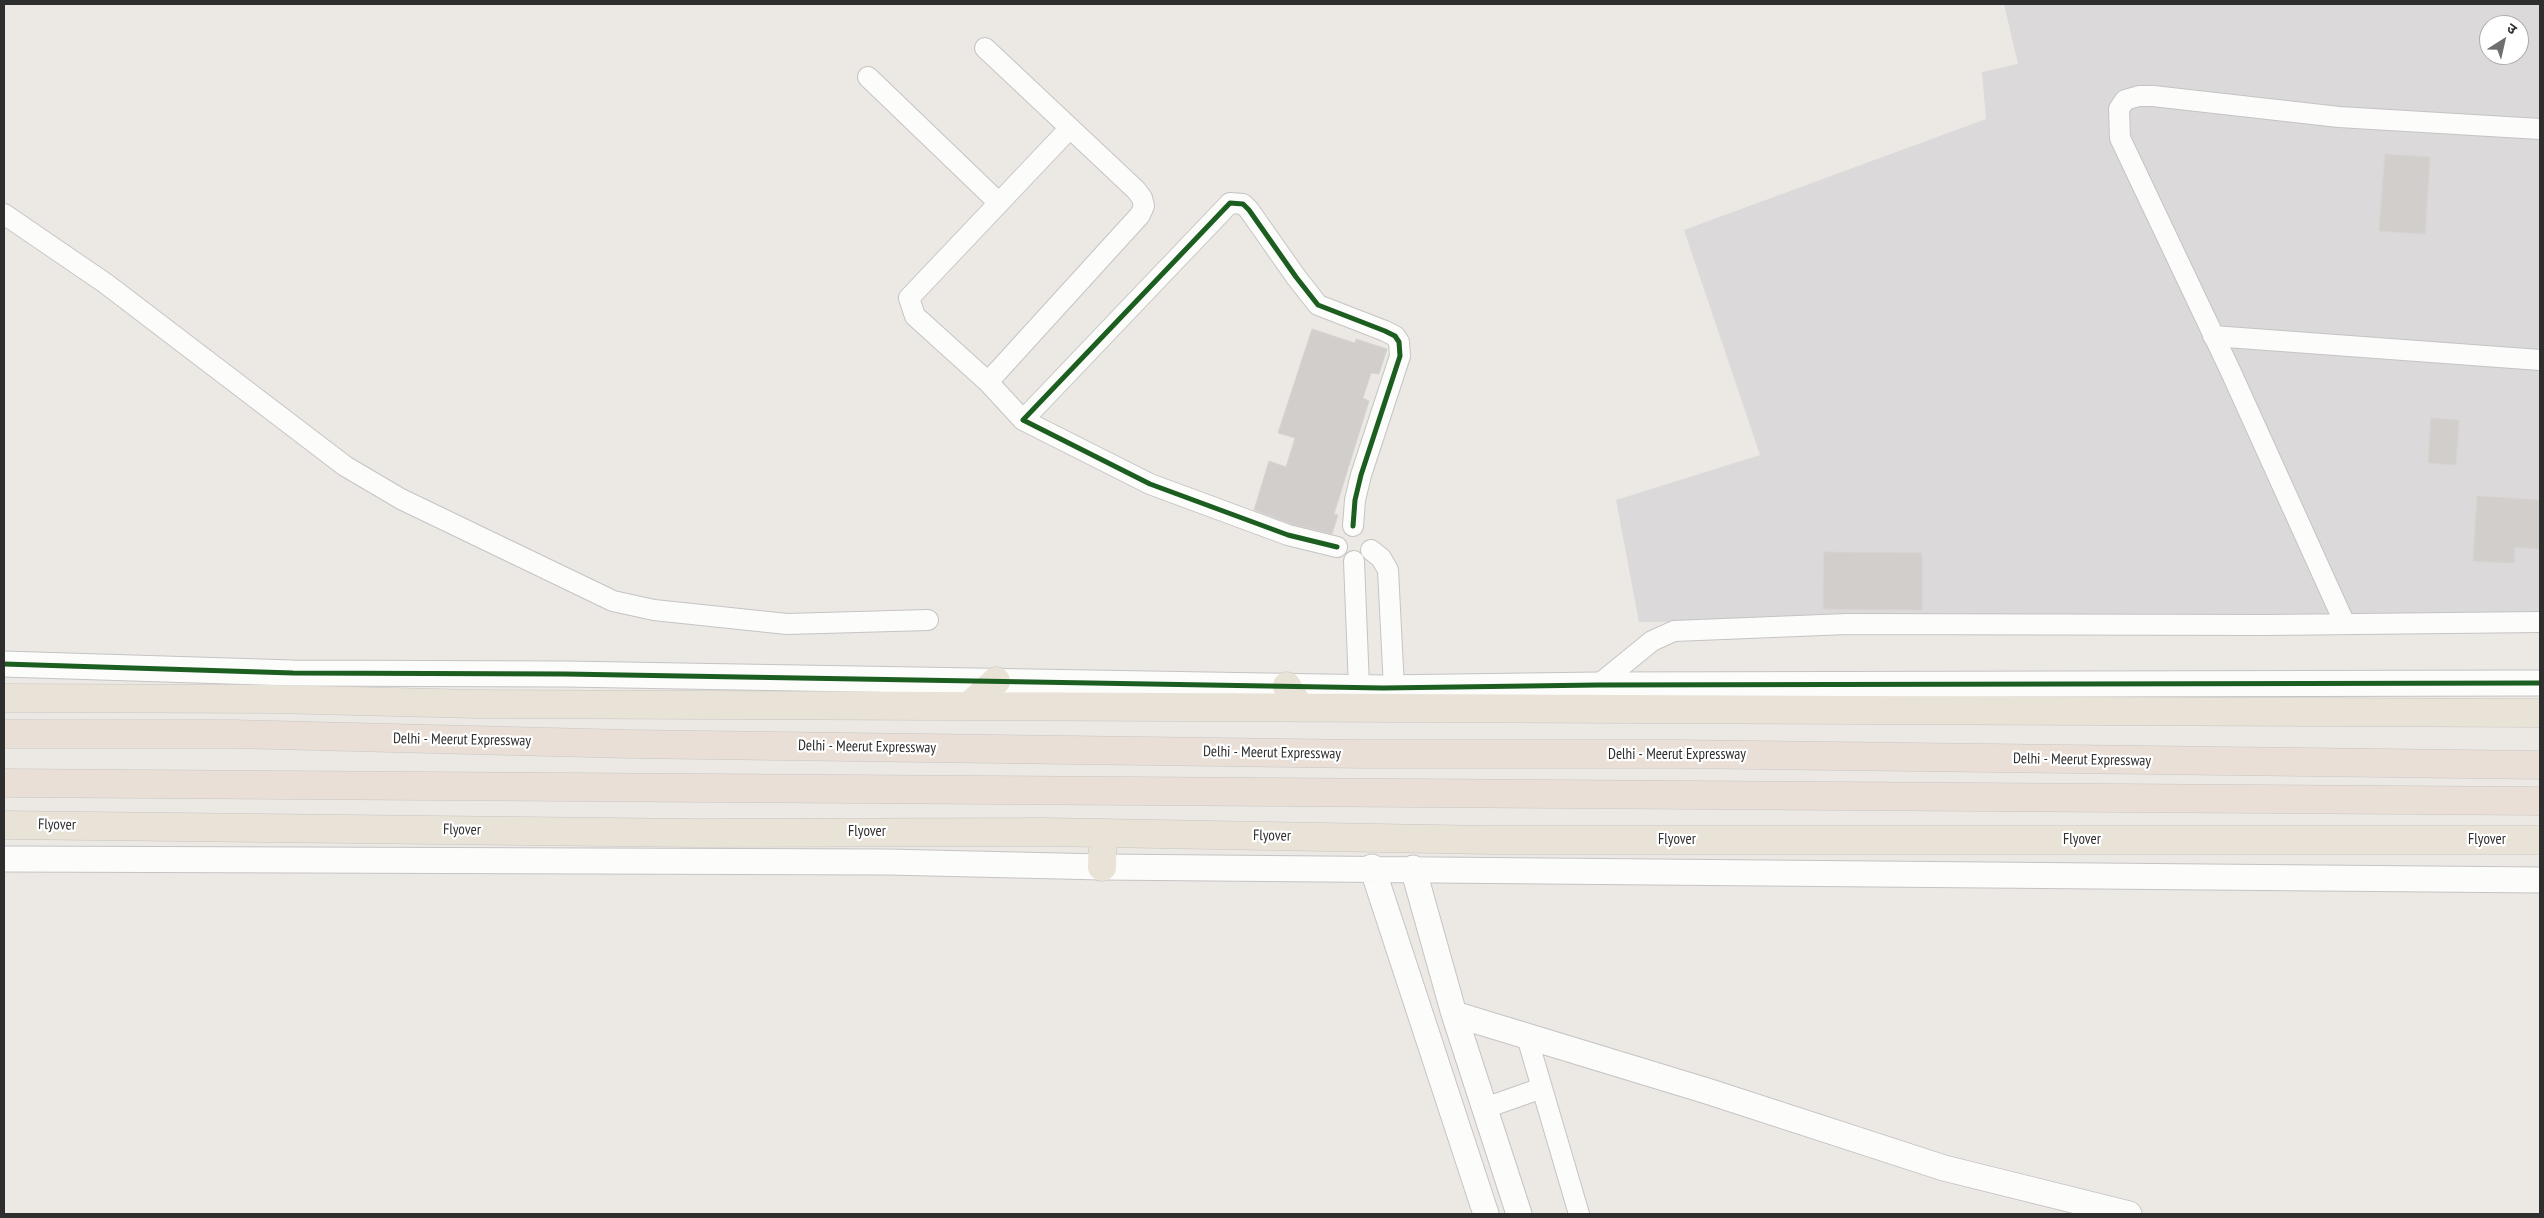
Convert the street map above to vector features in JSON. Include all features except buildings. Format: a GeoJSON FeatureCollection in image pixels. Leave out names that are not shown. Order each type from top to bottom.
{"type":"FeatureCollection","features":[{"type":"Feature","properties":{"kind":"highway"},"geometry":{"type":"LineString","coordinates":[[969,706],[996,681]]}},
{"type":"Feature","properties":{"kind":"highway"},"geometry":{"type":"LineString","coordinates":[[4,698],[272,699],[552,705],[969,706],[1294,697],[1691,710],[2540,712]]}},
{"type":"Feature","properties":{"kind":"highway","name":"Delhi - Meerut Expressway"},"geometry":{"type":"LineString","coordinates":[[4,734],[242,735],[650,744],[1364,754],[1676,754],[2537,765]]}},
{"type":"Feature","properties":{"kind":"highway"},"geometry":{"type":"LineString","coordinates":[[4,783],[2537,801]]}},
{"type":"Feature","properties":{"kind":"highway","name":"Flyover"},"geometry":{"type":"LineString","coordinates":[[4,825],[695,832],[1103,833],[1490,840],[2540,840]]}},
{"type":"Feature","properties":{"kind":"highway"},"geometry":{"type":"LineString","coordinates":[[1102,866],[1103,833]]}},
{"type":"Feature","properties":{"kind":"street"},"geometry":{"type":"LineString","coordinates":[[985,48],[1136,190],[1142,198],[1144,206],[1140,215],[988,382]]}},
{"type":"Feature","properties":{"kind":"street"},"geometry":{"type":"LineString","coordinates":[[868,77],[998,203]]}},
{"type":"Feature","properties":{"kind":"street"},"geometry":{"type":"LineString","coordinates":[[2345,624],[2120,138],[2119,108],[2125,100],[2140,96],[2153,96],[2339,117],[2540,128]]}},
{"type":"Feature","properties":{"kind":"street"},"geometry":{"type":"LineString","coordinates":[[1070,129],[910,298],[915,316],[988,382],[1022,420],[1150,484],[1288,535],[1337,547],[1345,559],[1362,556],[1381,558],[1388,570],[1394,688]]}},
{"type":"Feature","properties":{"kind":"street"},"geometry":{"type":"LineString","coordinates":[[1022,420],[1230,203],[1243,204],[1318,305],[1385,331],[1395,336],[1399,342],[1400,356],[1361,475],[1355,500],[1353,526]]}},
{"type":"Feature","properties":{"kind":"street"},"geometry":{"type":"LineString","coordinates":[[4,214],[104,283],[345,466],[401,499],[613,601],[654,610],[787,624],[928,620]]}},
{"type":"Feature","properties":{"kind":"street"},"geometry":{"type":"LineString","coordinates":[[2213,336],[2540,360]]}},
{"type":"Feature","properties":{"kind":"street"},"geometry":{"type":"LineString","coordinates":[[1337,547],[1340,533],[1353,526],[1362,528],[1370,536],[1362,556],[1359,687]]}},
{"type":"Feature","properties":{"kind":"street"},"geometry":{"type":"LineString","coordinates":[[1598,685],[1652,641],[1674,631],[1847,624],[2540,622]]}},
{"type":"Feature","properties":{"kind":"street"},"geometry":{"type":"LineString","coordinates":[[4,664],[293,673],[565,674],[996,681],[1294,697],[1359,687],[2540,683]]}},
{"type":"Feature","properties":{"kind":"street"},"geometry":{"type":"LineString","coordinates":[[4,859],[888,862],[1102,866],[1372,867],[2540,880]]}},
{"type":"Feature","properties":{"kind":"street"},"geometry":{"type":"LineString","coordinates":[[1372,867],[1486,1214]]}},
{"type":"Feature","properties":{"kind":"street"},"geometry":{"type":"LineString","coordinates":[[1413,868],[1454,1014],[1519,1214]]}},
{"type":"Feature","properties":{"kind":"street"},"geometry":{"type":"LineString","coordinates":[[1454,1014],[1707,1091],[1944,1168],[2129,1214]]}},
{"type":"Feature","properties":{"kind":"street"},"geometry":{"type":"LineString","coordinates":[[1527,1037],[1579,1214]]}},
{"type":"Feature","properties":{"kind":"street"},"geometry":{"type":"LineString","coordinates":[[1485,1108],[1542,1088]]}},
{"type":"Feature","properties":{"kind":"shaded area"},"geometry":{"type":"Polygon","coordinates":[[[2004,4],[2540,4],[2540,618],[1639,622],[1616,500],[1760,455],[1684,230],[1986,119],[1982,72],[2018,64],[2004,4]]]}},
{"type":"Feature","properties":{"kind":"cycle path"},"geometry":{"type":"LineString","coordinates":[[1337,547],[1288,535],[1150,484],[1023,420],[1230,203],[1243,204],[1249,210],[1318,305],[1385,331],[1395,336],[1399,342],[1400,356],[1361,475],[1355,500],[1353,526]]}},
{"type":"Feature","properties":{"kind":"cycle path"},"geometry":{"type":"LineString","coordinates":[[4,664],[293,673],[565,674],[1383,688],[1598,685],[2540,683]]}}]}
